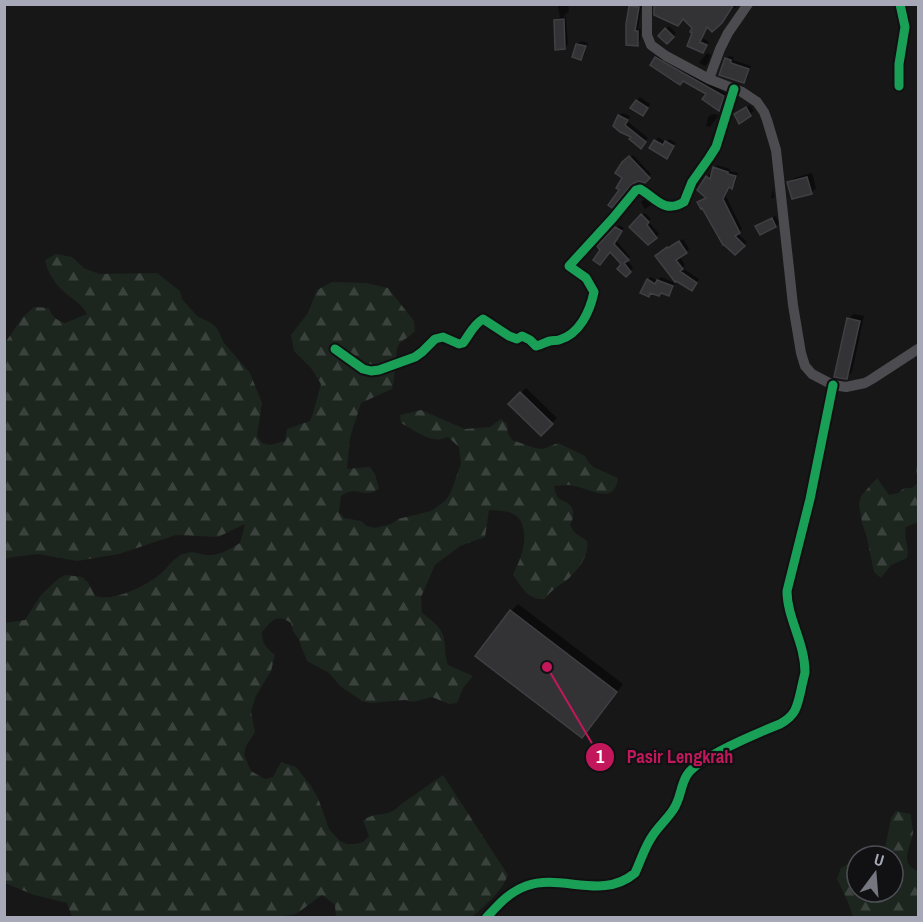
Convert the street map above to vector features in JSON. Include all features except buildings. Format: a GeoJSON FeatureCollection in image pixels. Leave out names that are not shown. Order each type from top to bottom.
{"type":"FeatureCollection","features":[{"type":"Feature","properties":{"kind":"street"},"geometry":{"type":"LineString","coordinates":[[647,4],[647,35],[651,45],[666,56],[709,79],[742,92],[757,102],[764,112],[776,150],[793,305],[801,353],[807,370],[833,385],[846,387],[865,383],[918,349]]}},
{"type":"Feature","properties":{"kind":"street"},"geometry":{"type":"LineString","coordinates":[[709,79],[728,33],[748,4]]}},
{"type":"Feature","properties":{"kind":"street"},"geometry":{"type":"LineString","coordinates":[[899,86],[899,64],[905,27],[900,4]]}},
{"type":"Feature","properties":{"kind":"street"},"geometry":{"type":"LineString","coordinates":[[335,349],[363,369],[371,371],[387,368],[415,357],[435,339],[443,337],[459,344],[463,343],[471,329],[483,319],[509,336],[517,339],[522,336],[536,346],[571,335],[590,308],[594,292],[586,278],[569,266],[637,189],[647,193],[664,206],[676,206],[684,202],[692,182],[716,147],[734,88]]}},
{"type":"Feature","properties":{"kind":"street"},"geometry":{"type":"LineString","coordinates":[[486,918],[501,901],[525,886],[535,883],[603,886],[631,877],[636,873],[651,836],[673,810],[684,780],[691,770],[701,762],[780,724],[794,714],[805,672],[801,646],[788,604],[787,591],[810,499],[833,385]]}},
{"type":"Feature","properties":{"kind":"green space"},"geometry":{"type":"Polygon","coordinates":[[[56,254],[72,257],[84,268],[99,274],[157,273],[180,291],[182,299],[197,316],[217,328],[224,343],[250,373],[262,403],[257,436],[262,443],[270,445],[285,441],[287,429],[310,421],[313,413],[321,384],[311,368],[294,351],[291,335],[308,313],[317,290],[332,282],[366,283],[388,288],[414,321],[415,331],[397,348],[392,389],[361,403],[350,438],[347,469],[370,467],[375,474],[379,489],[368,493],[352,491],[341,496],[339,512],[344,518],[361,521],[375,528],[391,524],[398,519],[431,511],[445,501],[450,494],[461,464],[459,447],[448,437],[430,438],[401,423],[400,415],[421,410],[465,429],[490,427],[501,419],[507,424],[512,440],[543,449],[558,443],[585,456],[595,468],[618,478],[616,487],[607,494],[572,485],[554,486],[558,497],[573,509],[570,525],[574,532],[587,541],[587,552],[576,571],[545,599],[534,598],[530,595],[513,575],[523,550],[524,531],[519,518],[507,512],[489,510],[485,537],[460,546],[435,565],[421,597],[422,613],[442,632],[448,665],[473,676],[463,688],[457,703],[449,704],[432,697],[413,702],[405,700],[370,703],[362,701],[340,686],[329,673],[307,661],[291,623],[278,619],[271,622],[262,632],[265,645],[275,655],[271,671],[256,696],[251,712],[255,732],[246,746],[244,755],[251,771],[265,779],[273,777],[281,762],[296,767],[318,798],[329,829],[340,841],[347,844],[363,842],[369,836],[363,821],[372,816],[391,812],[443,775],[508,875],[497,893],[472,917],[336,917],[335,905],[322,895],[296,914],[278,917],[72,917],[67,903],[34,895],[5,883],[4,623],[25,620],[41,595],[59,578],[66,575],[82,577],[88,582],[95,596],[119,595],[153,580],[183,554],[191,552],[214,555],[233,547],[240,543],[245,524],[218,537],[176,535],[119,554],[77,561],[38,554],[5,559],[5,343],[22,318],[34,307],[49,308],[55,318],[65,323],[87,314],[51,276],[45,260],[56,254]]]}},
{"type":"Feature","properties":{"kind":"green space"},"geometry":{"type":"Polygon","coordinates":[[[877,478],[889,495],[898,493],[904,488],[912,488],[918,483],[918,522],[906,527],[907,558],[891,565],[881,578],[874,572],[862,523],[859,504],[861,496],[877,478]]]}},
{"type":"Feature","properties":{"kind":"green space"},"geometry":{"type":"Polygon","coordinates":[[[896,811],[911,814],[913,833],[907,860],[912,868],[918,871],[918,917],[853,917],[849,904],[905,904],[905,844],[886,844],[891,818],[896,811]]]}},
{"type":"Feature","properties":{"kind":"green space"},"geometry":{"type":"Polygon","coordinates":[[[845,866],[845,896],[837,879],[841,868],[845,866]]]}},
{"type":"Feature","properties":{"kind":"cycle path"},"geometry":{"type":"LineString","coordinates":[[899,86],[899,64],[905,27],[900,4]]}},
{"type":"Feature","properties":{"kind":"cycle path"},"geometry":{"type":"LineString","coordinates":[[335,349],[363,369],[371,371],[415,357],[435,339],[443,337],[459,344],[463,343],[483,319],[509,336],[517,339],[522,336],[536,346],[573,333],[583,321],[594,292],[586,278],[569,266],[636,190],[640,189],[666,206],[684,202],[692,182],[716,147],[734,89]]}},
{"type":"Feature","properties":{"kind":"cycle path"},"geometry":{"type":"LineString","coordinates":[[486,918],[509,895],[526,886],[554,882],[609,885],[622,881],[635,873],[655,832],[676,806],[685,779],[693,768],[730,746],[780,724],[793,714],[805,672],[787,591],[810,499],[833,385]]}},
{"type":"Feature","properties":{"kind":"place","name":"Pasir Lengkrah"},"geometry":{"type":"Point","coordinates":[547,667]}}]}
